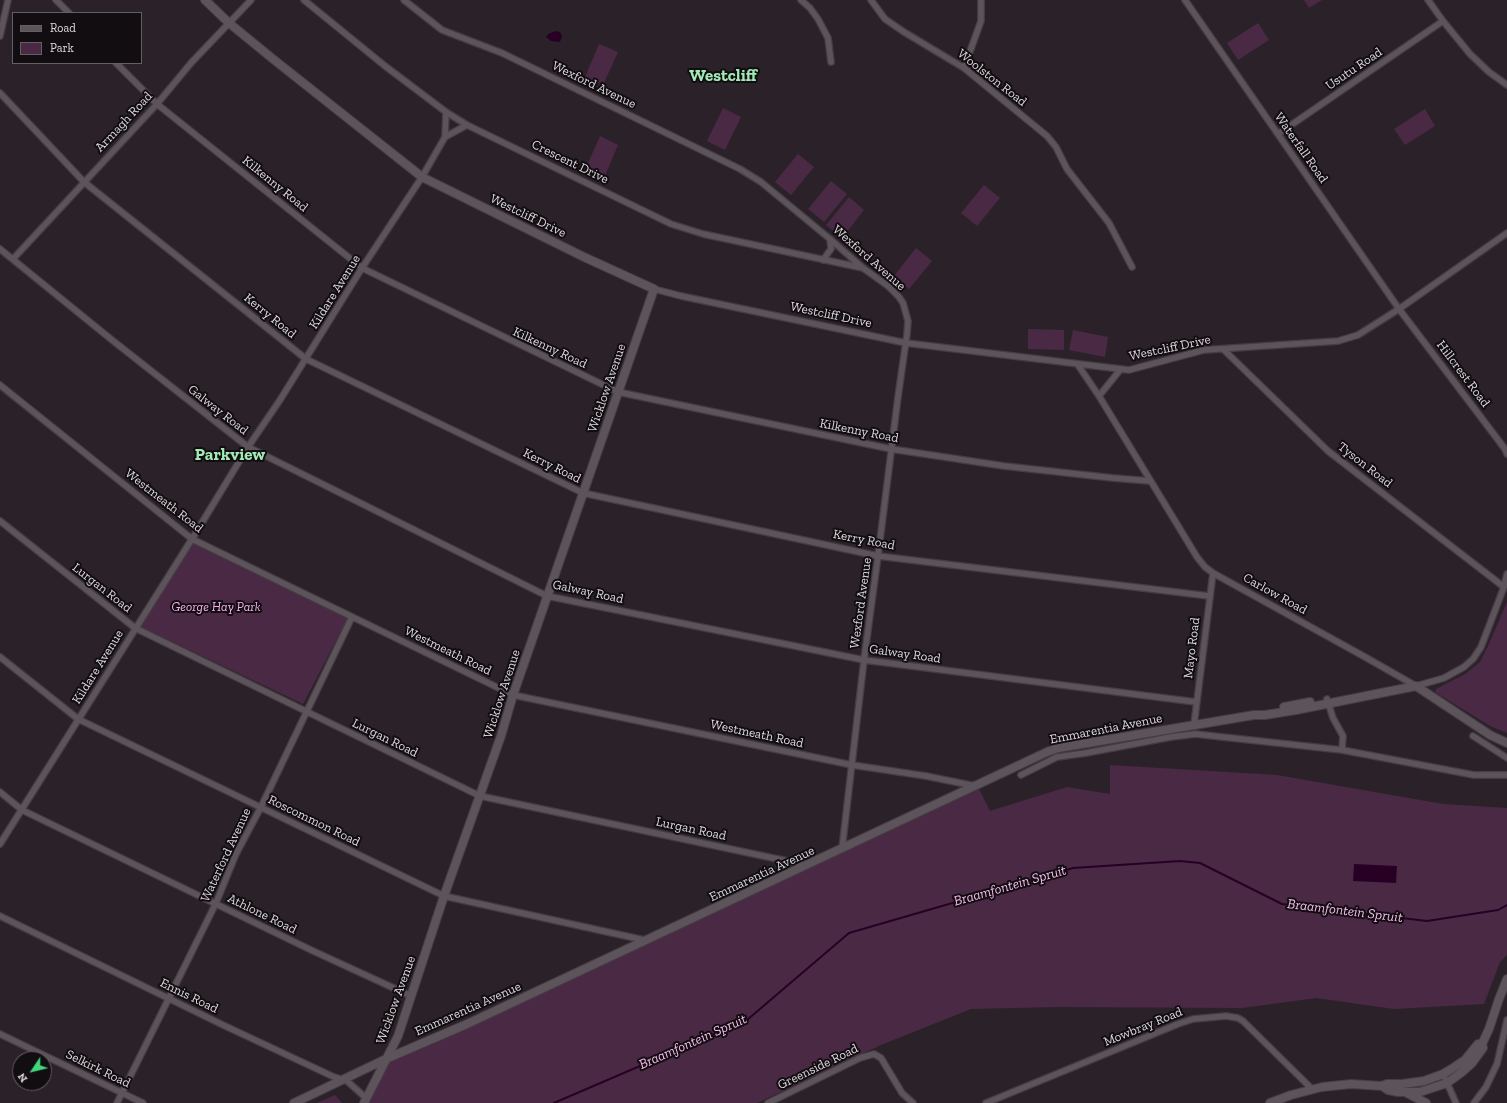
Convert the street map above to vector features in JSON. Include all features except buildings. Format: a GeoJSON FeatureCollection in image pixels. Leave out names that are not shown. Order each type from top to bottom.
{"type":"FeatureCollection","features":[{"type":"Feature","properties":{"kind":"street"},"geometry":{"type":"LineString","coordinates":[[0,36],[8,0]]}},
{"type":"Feature","properties":{"kind":"street"},"geometry":{"type":"LineString","coordinates":[[56,0],[68,12]]}},
{"type":"Feature","properties":{"kind":"street","name":"Westcliff Drive"},"geometry":{"type":"LineString","coordinates":[[205,0],[230,23],[405,165],[422,177],[468,200],[634,281],[654,289],[906,343],[1120,370],[1136,369],[1204,350],[1338,341],[1358,335],[1365,331],[1507,233]]}},
{"type":"Feature","properties":{"kind":"street","name":"Armagh Road"},"geometry":{"type":"LineString","coordinates":[[13,259],[157,104],[191,63],[251,0]]}},
{"type":"Feature","properties":{"kind":"street","name":"Crescent Drive"},"geometry":{"type":"LineString","coordinates":[[304,0],[385,66],[446,112],[467,125],[682,228],[718,238],[863,268]]}},
{"type":"Feature","properties":{"kind":"street","name":"Wexford Avenue"},"geometry":{"type":"LineString","coordinates":[[404,0],[442,30],[502,53],[740,169],[761,182],[863,268],[894,291],[903,303],[908,321],[906,343],[864,660],[842,849]]}},
{"type":"Feature","properties":{"kind":"street"},"geometry":{"type":"LineString","coordinates":[[801,0],[818,18],[828,38],[831,62]]}},
{"type":"Feature","properties":{"kind":"street","name":"Woolston Road"},"geometry":{"type":"LineString","coordinates":[[871,0],[881,15],[889,22],[964,68],[1047,136],[1058,150],[1065,166],[1109,222],[1132,267]]}},
{"type":"Feature","properties":{"kind":"street"},"geometry":{"type":"LineString","coordinates":[[964,68],[981,21],[981,0]]}},
{"type":"Feature","properties":{"kind":"street","name":"Waterfall Road"},"geometry":{"type":"LineString","coordinates":[[1186,0],[1399,308]]}},
{"type":"Feature","properties":{"kind":"street"},"geometry":{"type":"LineString","coordinates":[[1428,0],[1443,21],[1475,59],[1489,72],[1507,85]]}},
{"type":"Feature","properties":{"kind":"street","name":"Usutu Road"},"geometry":{"type":"LineString","coordinates":[[1278,134],[1443,21]]}},
{"type":"Feature","properties":{"kind":"street","name":"Kilkenny Road"},"geometry":{"type":"LineString","coordinates":[[117,64],[157,104],[362,268],[618,392],[891,449],[1012,466],[1150,481]]}},
{"type":"Feature","properties":{"kind":"street","name":"Kerry Road"},"geometry":{"type":"LineString","coordinates":[[0,93],[84,182],[306,359],[583,493],[878,556],[1209,596]]}},
{"type":"Feature","properties":{"kind":"street","name":"Kildare Avenue"},"geometry":{"type":"LineString","coordinates":[[0,844],[192,539],[248,447],[422,177],[445,136],[446,112]]}},
{"type":"Feature","properties":{"kind":"street"},"geometry":{"type":"LineString","coordinates":[[445,136],[467,125]]}},
{"type":"Feature","properties":{"kind":"street"},"geometry":{"type":"LineString","coordinates":[[823,260],[831,249],[830,239]]}},
{"type":"Feature","properties":{"kind":"street","name":"Galway Road"},"geometry":{"type":"LineString","coordinates":[[0,249],[112,340],[248,447],[547,596],[864,660],[1196,702]]}},
{"type":"Feature","properties":{"kind":"street","name":"Wicklow Avenue"},"geometry":{"type":"LineString","coordinates":[[365,1101],[398,1036],[444,896],[501,736],[513,695],[654,289]]}},
{"type":"Feature","properties":{"kind":"street","name":"Hillcrest Road"},"geometry":{"type":"LineString","coordinates":[[1399,308],[1506,450]]}},
{"type":"Feature","properties":{"kind":"street","name":"Tyson Road"},"geometry":{"type":"LineString","coordinates":[[1223,349],[1328,451],[1504,587]]}},
{"type":"Feature","properties":{"kind":"street","name":"Carlow Road"},"geometry":{"type":"LineString","coordinates":[[1078,364],[1197,557],[1205,567],[1213,573],[1416,686],[1490,735],[1507,743]]}},
{"type":"Feature","properties":{"kind":"street"},"geometry":{"type":"LineString","coordinates":[[1099,396],[1120,370]]}},
{"type":"Feature","properties":{"kind":"street","name":"Westmeath Road"},"geometry":{"type":"LineString","coordinates":[[0,385],[192,539],[513,695],[852,765],[926,776],[976,786]]}},
{"type":"Feature","properties":{"kind":"street","name":"Lurgan Road"},"geometry":{"type":"LineString","coordinates":[[0,521],[135,628],[480,796],[808,865]]}},
{"type":"Feature","properties":{"kind":"street","name":"Mayo Road"},"geometry":{"type":"LineString","coordinates":[[1194,725],[1213,573]]}},
{"type":"Feature","properties":{"kind":"street"},"geometry":{"type":"LineString","coordinates":[[1416,686],[1444,678],[1464,667],[1473,659],[1481,648],[1504,587],[1507,574]]}},
{"type":"Feature","properties":{"kind":"street","name":"Waterford Avenue"},"geometry":{"type":"LineString","coordinates":[[117,1103],[216,903],[236,854],[352,617]]}},
{"type":"Feature","properties":{"kind":"street","name":"Roscommon Road"},"geometry":{"type":"LineString","coordinates":[[0,657],[78,719],[444,896],[646,940]]}},
{"type":"Feature","properties":{"kind":"street","name":"Emmarentia Avenue"},"geometry":{"type":"LineString","coordinates":[[294,1103],[388,1058],[468,1024],[1047,752],[1058,748],[1254,715],[1265,715],[1328,702],[1343,702],[1346,700],[1416,686]]}},
{"type":"Feature","properties":{"kind":"street"},"geometry":{"type":"LineString","coordinates":[[1328,702],[1342,736],[1342,750]]}},
{"type":"Feature","properties":{"kind":"street"},"geometry":{"type":"LineString","coordinates":[[1021,775],[1057,756],[1086,753],[1195,734],[1342,750],[1474,775],[1507,775]]}},
{"type":"Feature","properties":{"kind":"street"},"geometry":{"type":"LineString","coordinates":[[1473,736],[1507,758]]}},
{"type":"Feature","properties":{"kind":"street","name":"Athlone Road"},"geometry":{"type":"LineString","coordinates":[[0,792],[22,810],[311,950],[411,996]]}},
{"type":"Feature","properties":{"kind":"street","name":"Ennis Road"},"geometry":{"type":"LineString","coordinates":[[0,916],[334,1077],[347,1081],[365,1101]]}},
{"type":"Feature","properties":{"kind":"street"},"geometry":{"type":"LineString","coordinates":[[1382,1086],[1388,1090],[1406,1092],[1427,1090],[1447,1083],[1462,1072],[1472,1063],[1483,1048],[1482,1044],[1490,1029],[1507,979]]}},
{"type":"Feature","properties":{"kind":"street","name":"Mowbray Road"},"geometry":{"type":"LineString","coordinates":[[986,1103],[1178,1024],[1201,1018],[1226,1016],[1238,1018],[1243,1021],[1312,1089]]}},
{"type":"Feature","properties":{"kind":"street"},"geometry":{"type":"LineString","coordinates":[[1477,1102],[1497,1064],[1507,1020]]}},
{"type":"Feature","properties":{"kind":"street","name":"Selkirk Road"},"geometry":{"type":"LineString","coordinates":[[0,1034],[143,1103]]}},
{"type":"Feature","properties":{"kind":"street"},"geometry":{"type":"LineString","coordinates":[[1270,1103],[1312,1089],[1340,1085],[1382,1086],[1387,1084],[1402,1084],[1424,1081],[1443,1074],[1460,1064],[1478,1044],[1482,1044]]}},
{"type":"Feature","properties":{"kind":"street","name":"Greenside Road"},"geometry":{"type":"LineString","coordinates":[[768,1103],[871,1054],[878,1056],[883,1061],[902,1093],[913,1103]]}},
{"type":"Feature","properties":{"kind":"street"},"geometry":{"type":"LineString","coordinates":[[1443,1074],[1456,1103]]}},
{"type":"Feature","properties":{"kind":"street"},"geometry":{"type":"LineString","coordinates":[[1406,1092],[1426,1103]]}},
{"type":"Feature","properties":{"kind":"green space"},"geometry":{"type":"Polygon","coordinates":[[[1304,0],[1322,0],[1309,8],[1304,0]]]}},
{"type":"Feature","properties":{"kind":"green space"},"geometry":{"type":"Polygon","coordinates":[[[1258,23],[1269,40],[1238,60],[1227,43],[1258,23]]]}},
{"type":"Feature","properties":{"kind":"green space"},"geometry":{"type":"Polygon","coordinates":[[[599,44],[618,52],[603,85],[585,77],[599,44]]]}},
{"type":"Feature","properties":{"kind":"green space"},"geometry":{"type":"Polygon","coordinates":[[[723,108],[741,117],[725,150],[707,141],[723,108]]]}},
{"type":"Feature","properties":{"kind":"green space"},"geometry":{"type":"Polygon","coordinates":[[[1425,109],[1435,126],[1405,145],[1394,129],[1425,109]]]}},
{"type":"Feature","properties":{"kind":"green space"},"geometry":{"type":"Polygon","coordinates":[[[600,136],[618,145],[604,178],[585,170],[600,136]]]}},
{"type":"Feature","properties":{"kind":"green space"},"geometry":{"type":"Polygon","coordinates":[[[798,154],[814,167],[791,195],[775,182],[798,154]]]}},
{"type":"Feature","properties":{"kind":"green space"},"geometry":{"type":"Polygon","coordinates":[[[831,181],[847,194],[824,222],[808,209],[831,181]]]}},
{"type":"Feature","properties":{"kind":"green space"},"geometry":{"type":"Polygon","coordinates":[[[984,185],[1000,198],[977,226],[961,213],[984,185]]]}},
{"type":"Feature","properties":{"kind":"green space"},"geometry":{"type":"Polygon","coordinates":[[[849,197],[864,210],[842,238],[826,225],[849,197]]]}},
{"type":"Feature","properties":{"kind":"green space"},"geometry":{"type":"Polygon","coordinates":[[[916,248],[932,261],[909,289],[894,276],[916,248]]]}},
{"type":"Feature","properties":{"kind":"green space"},"geometry":{"type":"Polygon","coordinates":[[[1028,329],[1064,330],[1064,350],[1028,349],[1028,329]]]}},
{"type":"Feature","properties":{"kind":"green space"},"geometry":{"type":"Polygon","coordinates":[[[1073,330],[1108,337],[1105,357],[1069,350],[1073,330]]]}},
{"type":"Feature","properties":{"kind":"green space","name":"George Hay Park"},"geometry":{"type":"Polygon","coordinates":[[[192,540],[349,616],[303,704],[141,627],[192,540]]]}},
{"type":"Feature","properties":{"kind":"green space"},"geometry":{"type":"Polygon","coordinates":[[[1507,602],[1507,733],[1490,726],[1435,692],[1436,689],[1465,674],[1480,662],[1507,602]]]}},
{"type":"Feature","properties":{"kind":"green space"},"geometry":{"type":"Polygon","coordinates":[[[1110,765],[1277,775],[1443,804],[1507,808],[1507,955],[1500,962],[1484,1004],[1394,1009],[1316,998],[1242,1008],[1056,1007],[971,1009],[881,1045],[757,1103],[366,1103],[388,1058],[842,849],[979,789],[990,811],[1067,787],[1110,794],[1110,765]]]}},
{"type":"Feature","properties":{"kind":"green space"},"geometry":{"type":"Polygon","coordinates":[[[335,1095],[342,1103],[317,1103],[335,1095]]]}},
{"type":"Feature","properties":{"kind":"shaded area"},"geometry":{"type":"Polygon","coordinates":[[[556,31],[560,32],[562,36],[560,42],[551,41],[546,37],[548,34],[556,31]]]}},
{"type":"Feature","properties":{"kind":"shaded area"},"geometry":{"type":"Polygon","coordinates":[[[1354,864],[1397,866],[1396,883],[1353,881],[1354,864]]]}},
{"type":"Feature","properties":{"kind":"waterway","name":"Braamfontein Spruit"},"geometry":{"type":"LineString","coordinates":[[554,1103],[747,1020],[849,933],[1073,868],[1180,861],[1200,863],[1282,904],[1427,921],[1498,910],[1507,905]]}},
{"type":"Feature","properties":{"kind":"district","name":"Westcliff"},"geometry":{"type":"Point","coordinates":[723,76]}},
{"type":"Feature","properties":{"kind":"district","name":"Parkview"},"geometry":{"type":"Point","coordinates":[230,455]}}]}
